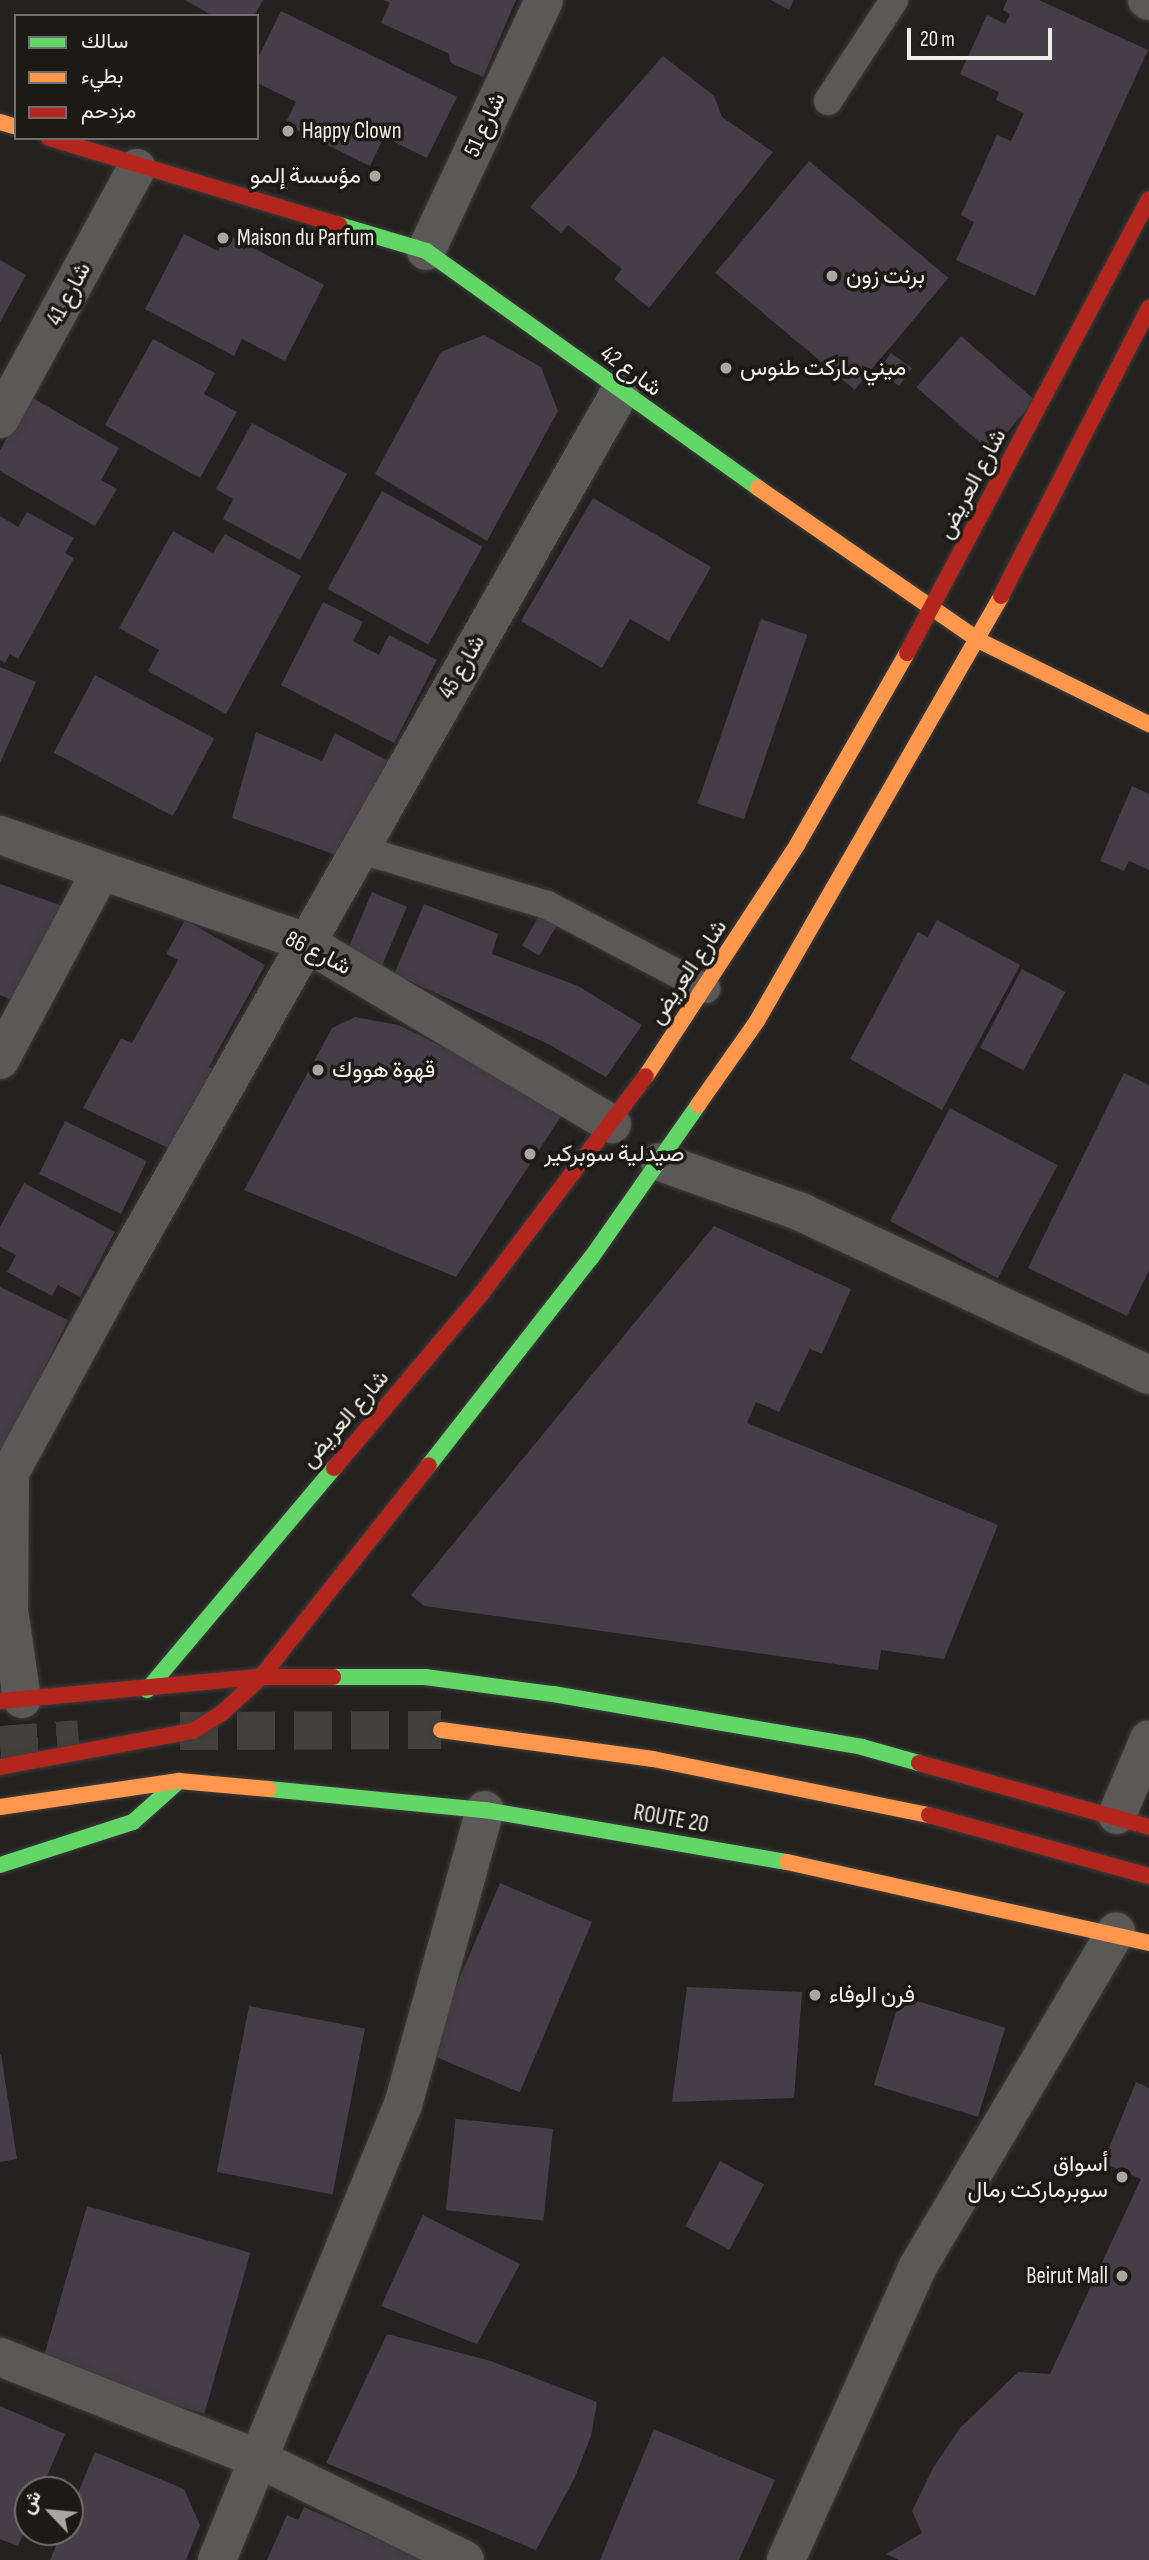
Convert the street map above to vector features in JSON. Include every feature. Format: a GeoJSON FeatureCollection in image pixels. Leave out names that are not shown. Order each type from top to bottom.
{"type":"FeatureCollection","features":[{"type":"Feature","properties":{"kind":"main road","name":"شارع 42"},"geometry":{"type":"LineString","coordinates":[[55,140],[137,168],[426,251],[620,392],[931,611],[978,640],[1149,724]]}},
{"type":"Feature","properties":{"kind":"main road","name":"شارع العريض"},"geometry":{"type":"LineString","coordinates":[[146,1690],[481,1294],[612,1124],[706,989],[797,845],[931,611],[1149,199]]}},
{"type":"Feature","properties":{"kind":"main road"},"geometry":{"type":"LineString","coordinates":[[0,1767],[193,1731],[222,1713],[261,1677],[591,1258],[660,1162],[811,935],[978,640],[1149,308]]}},
{"type":"Feature","properties":{"kind":"main road"},"geometry":{"type":"LineString","coordinates":[[11,1700],[146,1690],[261,1677],[425,1677],[553,1694],[862,1747],[1133,1821]]}},
{"type":"Feature","properties":{"kind":"main road"},"geometry":{"type":"LineString","coordinates":[[441,1730],[653,1759],[872,1800],[1077,1853],[1149,1876]]}},
{"type":"Feature","properties":{"kind":"main road"},"geometry":{"type":"LineString","coordinates":[[0,1865],[121,1827],[179,1781]]}},
{"type":"Feature","properties":{"kind":"main road","name":"ROUTE 20"},"geometry":{"type":"LineString","coordinates":[[0,1807],[179,1781],[485,1810],[834,1870],[1133,1937]]}},
{"type":"Feature","properties":{"kind":"street","name":"شارع 51"},"geometry":{"type":"LineString","coordinates":[[426,251],[544,0]]}},
{"type":"Feature","properties":{"kind":"street","name":"شارع 41"},"geometry":{"type":"LineString","coordinates":[[0,419],[137,168]]}},
{"type":"Feature","properties":{"kind":"street","name":"شارع 45"},"geometry":{"type":"LineString","coordinates":[[5,1483],[305,942],[620,392]]}},
{"type":"Feature","properties":{"kind":"street","name":"شارع 86"},"geometry":{"type":"LineString","coordinates":[[0,835],[305,942],[612,1124]]}},
{"type":"Feature","properties":{"kind":"street"},"geometry":{"type":"LineString","coordinates":[[0,1060],[102,871]]}},
{"type":"Feature","properties":{"kind":"street"},"geometry":{"type":"LineString","coordinates":[[660,1162],[801,1212],[1149,1375]]}},
{"type":"Feature","properties":{"kind":"street"},"geometry":{"type":"LineString","coordinates":[[5,1483],[11,1700]]}},
{"type":"Feature","properties":{"kind":"street"},"geometry":{"type":"LineString","coordinates":[[1133,1821],[1149,1739]]}},
{"type":"Feature","properties":{"kind":"street"},"geometry":{"type":"LineString","coordinates":[[217,2560],[261,2460],[403,2105],[485,1810]]}},
{"type":"Feature","properties":{"kind":"street"},"geometry":{"type":"LineString","coordinates":[[786,2560],[917,2268],[1133,1937]]}},
{"type":"Feature","properties":{"kind":"street"},"geometry":{"type":"LineString","coordinates":[[0,2357],[261,2460],[465,2560]]}},
{"type":"Feature","properties":{"kind":"lane"},"geometry":{"type":"LineString","coordinates":[[828,101],[894,0]]}},
{"type":"Feature","properties":{"kind":"lane"},"geometry":{"type":"LineString","coordinates":[[358,849],[547,905],[706,989]]}},
{"type":"Feature","properties":{"kind":"building"},"geometry":{"type":"Polygon","coordinates":[[[185,0],[263,0],[255,14],[210,14],[185,0]]]}},
{"type":"Feature","properties":{"kind":"building"},"geometry":{"type":"Polygon","coordinates":[[[384,0],[516,0],[483,77],[451,63],[448,53],[381,23],[390,3],[384,0]]]}},
{"type":"Feature","properties":{"kind":"building"},"geometry":{"type":"Polygon","coordinates":[[[771,0],[794,0],[789,10],[771,0]]]}},
{"type":"Feature","properties":{"kind":"building"},"geometry":{"type":"Polygon","coordinates":[[[1007,0],[1039,0],[1148,50],[1035,296],[956,260],[974,222],[961,215],[997,135],[1011,141],[1024,113],[996,100],[999,92],[960,74],[987,15],[1005,24],[1010,14],[1003,10],[1007,0]]]}},
{"type":"Feature","properties":{"kind":"building"},"geometry":{"type":"Polygon","coordinates":[[[281,11],[457,97],[427,158],[384,137],[370,166],[285,124],[296,102],[259,84],[259,56],[281,11]]]}},
{"type":"Feature","properties":{"kind":"building"},"geometry":{"type":"Polygon","coordinates":[[[663,56],[714,96],[722,117],[773,152],[649,308],[614,279],[622,269],[568,225],[561,233],[530,207],[663,56]]]}},
{"type":"Feature","properties":{"kind":"building","name":"برنت زون"},"geometry":{"type":"Polygon","coordinates":[[[809,161],[948,278],[855,390],[715,273],[809,161]]]}},
{"type":"Feature","properties":{"kind":"building"},"geometry":{"type":"Polygon","coordinates":[[[184,234],[218,251],[227,234],[324,285],[285,361],[242,339],[234,356],[145,309],[184,234]]]}},
{"type":"Feature","properties":{"kind":"building"},"geometry":{"type":"Polygon","coordinates":[[[0,260],[26,275],[0,322],[0,260]]]}},
{"type":"Feature","properties":{"kind":"building"},"geometry":{"type":"Polygon","coordinates":[[[484,335],[541,367],[558,411],[487,541],[375,474],[441,352],[484,335]]]}},
{"type":"Feature","properties":{"kind":"building"},"geometry":{"type":"Polygon","coordinates":[[[961,336],[1035,400],[990,452],[916,387],[961,336]]]}},
{"type":"Feature","properties":{"kind":"building"},"geometry":{"type":"Polygon","coordinates":[[[153,339],[215,373],[204,394],[237,412],[200,478],[105,425],[153,339]]]}},
{"type":"Feature","properties":{"kind":"building"},"geometry":{"type":"Polygon","coordinates":[[[891,353],[912,368],[899,386],[878,371],[891,353]]]}},
{"type":"Feature","properties":{"kind":"building"},"geometry":{"type":"Polygon","coordinates":[[[31,397],[119,448],[101,480],[117,489],[95,526],[0,471],[0,450],[31,397]]]}},
{"type":"Feature","properties":{"kind":"building"},"geometry":{"type":"Polygon","coordinates":[[[252,423],[347,474],[300,560],[223,519],[233,499],[216,489],[252,423]]]}},
{"type":"Feature","properties":{"kind":"building"},"geometry":{"type":"Polygon","coordinates":[[[382,491],[483,547],[428,645],[328,589],[382,491]]]}},
{"type":"Feature","properties":{"kind":"building"},"geometry":{"type":"Polygon","coordinates":[[[593,498],[711,567],[669,641],[630,619],[602,668],[521,621],[593,498]]]}},
{"type":"Feature","properties":{"kind":"building"},"geometry":{"type":"Polygon","coordinates":[[[27,512],[74,538],[65,553],[74,558],[18,659],[10,654],[5,663],[0,660],[0,516],[18,527],[27,512]]]}},
{"type":"Feature","properties":{"kind":"building"},"geometry":{"type":"Polygon","coordinates":[[[173,531],[213,553],[225,534],[301,576],[226,714],[148,671],[159,650],[119,628],[173,531]]]}},
{"type":"Feature","properties":{"kind":"building"},"geometry":{"type":"Polygon","coordinates":[[[323,602],[363,622],[353,641],[379,655],[389,635],[437,660],[394,743],[281,685],[323,602]]]}},
{"type":"Feature","properties":{"kind":"building"},"geometry":{"type":"Polygon","coordinates":[[[761,619],[807,635],[744,819],[698,803],[761,619]]]}},
{"type":"Feature","properties":{"kind":"building"},"geometry":{"type":"Polygon","coordinates":[[[0,667],[36,682],[0,763],[0,667]]]}},
{"type":"Feature","properties":{"kind":"building"},"geometry":{"type":"Polygon","coordinates":[[[95,675],[214,738],[173,816],[54,753],[95,675]]]}},
{"type":"Feature","properties":{"kind":"building"},"geometry":{"type":"Polygon","coordinates":[[[256,732],[322,761],[335,733],[388,761],[339,856],[232,818],[256,732]]]}},
{"type":"Feature","properties":{"kind":"building"},"geometry":{"type":"Polygon","coordinates":[[[1132,786],[1149,794],[1149,870],[1129,861],[1124,871],[1100,861],[1132,786]]]}},
{"type":"Feature","properties":{"kind":"building"},"geometry":{"type":"Polygon","coordinates":[[[0,884],[68,908],[16,1002],[0,995],[0,884]]]}},
{"type":"Feature","properties":{"kind":"building"},"geometry":{"type":"Polygon","coordinates":[[[372,892],[407,907],[377,977],[342,962],[372,892]]]}},
{"type":"Feature","properties":{"kind":"building"},"geometry":{"type":"Polygon","coordinates":[[[424,904],[498,934],[492,954],[578,986],[642,1025],[606,1077],[548,1044],[394,974],[424,904]]]}},
{"type":"Feature","properties":{"kind":"building"},"geometry":{"type":"Polygon","coordinates":[[[539,916],[556,926],[539,955],[522,945],[539,916]]]}},
{"type":"Feature","properties":{"kind":"building"},"geometry":{"type":"Polygon","coordinates":[[[185,920],[265,965],[209,1067],[220,1073],[177,1152],[83,1108],[121,1038],[132,1043],[178,960],[166,954],[185,920]]]}},
{"type":"Feature","properties":{"kind":"building"},"geometry":{"type":"Polygon","coordinates":[[[937,920],[1020,965],[942,1110],[850,1059],[918,932],[928,937],[937,920]]]}},
{"type":"Feature","properties":{"kind":"building"},"geometry":{"type":"Polygon","coordinates":[[[1022,969],[1065,992],[1023,1071],[980,1048],[1022,969]]]}},
{"type":"Feature","properties":{"kind":"building"},"geometry":{"type":"Polygon","coordinates":[[[355,1017],[398,1025],[470,1060],[562,1115],[456,1277],[244,1190],[332,1028],[355,1017]]]}},
{"type":"Feature","properties":{"kind":"building"},"geometry":{"type":"Polygon","coordinates":[[[1124,1073],[1149,1085],[1149,1270],[1127,1316],[1028,1268],[1124,1073]]]}},
{"type":"Feature","properties":{"kind":"building"},"geometry":{"type":"Polygon","coordinates":[[[950,1108],[1058,1165],[998,1278],[890,1221],[950,1108]]]}},
{"type":"Feature","properties":{"kind":"building"},"geometry":{"type":"Polygon","coordinates":[[[65,1121],[147,1161],[121,1214],[39,1174],[65,1121]]]}},
{"type":"Feature","properties":{"kind":"building"},"geometry":{"type":"Polygon","coordinates":[[[24,1183],[115,1232],[80,1297],[58,1285],[52,1296],[7,1272],[16,1255],[0,1247],[0,1227],[24,1183]]]}},
{"type":"Feature","properties":{"kind":"building"},"geometry":{"type":"Polygon","coordinates":[[[714,1226],[851,1289],[822,1354],[810,1349],[779,1412],[756,1402],[747,1423],[998,1525],[944,1659],[881,1650],[878,1670],[424,1606],[411,1595],[714,1226]]]}},
{"type":"Feature","properties":{"kind":"building"},"geometry":{"type":"Polygon","coordinates":[[[0,1287],[68,1320],[3,1452],[0,1450],[0,1287]]]}},
{"type":"Feature","properties":{"kind":"building"},"geometry":{"type":"Polygon","coordinates":[[[500,1883],[592,1922],[520,2092],[428,2053],[500,1883]]]}},
{"type":"Feature","properties":{"kind":"building"},"geometry":{"type":"Polygon","coordinates":[[[687,1987],[802,1992],[794,2098],[672,2102],[687,1987]]]}},
{"type":"Feature","properties":{"kind":"building"},"geometry":{"type":"Polygon","coordinates":[[[901,1996],[1005,2028],[978,2117],[874,2085],[901,1996]]]}},
{"type":"Feature","properties":{"kind":"building"},"geometry":{"type":"Polygon","coordinates":[[[249,2006],[365,2029],[333,2194],[217,2172],[249,2006]]]}},
{"type":"Feature","properties":{"kind":"building"},"geometry":{"type":"Polygon","coordinates":[[[0,2055],[17,2159],[0,2162],[0,2055]]]}},
{"type":"Feature","properties":{"kind":"building","name":"Beirut Mall"},"geometry":{"type":"Polygon","coordinates":[[[1136,2082],[1149,2088],[1149,2560],[899,2560],[886,2554],[922,2533],[912,2511],[933,2468],[960,2428],[1018,2372],[1050,2374],[1141,2179],[1103,2163],[1136,2082]]]}},
{"type":"Feature","properties":{"kind":"building"},"geometry":{"type":"Polygon","coordinates":[[[456,2119],[553,2129],[543,2220],[446,2210],[456,2119]]]}},
{"type":"Feature","properties":{"kind":"building"},"geometry":{"type":"Polygon","coordinates":[[[720,2161],[764,2184],[729,2250],[685,2226],[720,2161]]]}},
{"type":"Feature","properties":{"kind":"building"},"geometry":{"type":"Polygon","coordinates":[[[87,2206],[250,2253],[204,2413],[41,2367],[87,2206]]]}},
{"type":"Feature","properties":{"kind":"building"},"geometry":{"type":"Polygon","coordinates":[[[423,2215],[520,2264],[477,2344],[381,2306],[423,2215]]]}},
{"type":"Feature","properties":{"kind":"building"},"geometry":{"type":"Polygon","coordinates":[[[387,2334],[491,2361],[597,2402],[591,2436],[575,2477],[536,2550],[326,2463],[387,2334]]]}},
{"type":"Feature","properties":{"kind":"building"},"geometry":{"type":"Polygon","coordinates":[[[0,2406],[65,2434],[47,2476],[14,2476],[14,2544],[0,2539],[0,2406]]]}},
{"type":"Feature","properties":{"kind":"building"},"geometry":{"type":"Polygon","coordinates":[[[654,2429],[775,2480],[739,2560],[600,2560],[654,2429]]]}},
{"type":"Feature","properties":{"kind":"building"},"geometry":{"type":"Polygon","coordinates":[[[95,2452],[184,2489],[200,2525],[186,2560],[50,2560],[56,2546],[84,2546],[84,2478],[95,2452]]]}},
{"type":"Feature","properties":{"kind":"building"},"geometry":{"type":"Polygon","coordinates":[[[304,2507],[426,2560],[267,2560],[287,2515],[298,2520],[304,2507]]]}},
{"type":"Feature","properties":{"kind":"tunnel"},"geometry":{"type":"LineString","coordinates":[[180,1731],[441,1730]]}},
{"type":"Feature","properties":{"kind":"tunnel"},"geometry":{"type":"LineString","coordinates":[[0,1745],[79,1739]]}},
{"type":"Feature","properties":{"kind":"traffic: fast"},"geometry":{"type":"LineString","coordinates":[[339,225],[426,251],[758,488]]}},
{"type":"Feature","properties":{"kind":"traffic: fast"},"geometry":{"type":"LineString","coordinates":[[429,1465],[591,1258],[698,1105]]}},
{"type":"Feature","properties":{"kind":"traffic: fast"},"geometry":{"type":"LineString","coordinates":[[147,1690],[334,1468]]}},
{"type":"Feature","properties":{"kind":"traffic: fast"},"geometry":{"type":"LineString","coordinates":[[333,1677],[425,1677],[553,1694],[862,1747],[919,1763]]}},
{"type":"Feature","properties":{"kind":"traffic: fast"},"geometry":{"type":"LineString","coordinates":[[0,1865],[133,1822],[179,1781]]}},
{"type":"Feature","properties":{"kind":"traffic: fast"},"geometry":{"type":"LineString","coordinates":[[269,1789],[485,1810],[787,1862]]}},
{"type":"Feature","properties":{"kind":"traffic: slow"},"geometry":{"type":"LineString","coordinates":[[0,122],[14,126]]}},
{"type":"Feature","properties":{"kind":"traffic: slow"},"geometry":{"type":"LineString","coordinates":[[758,488],[978,640],[1149,724]]}},
{"type":"Feature","properties":{"kind":"traffic: slow"},"geometry":{"type":"LineString","coordinates":[[698,1105],[757,1021],[1001,596]]}},
{"type":"Feature","properties":{"kind":"traffic: slow"},"geometry":{"type":"LineString","coordinates":[[646,1076],[797,845],[907,653]]}},
{"type":"Feature","properties":{"kind":"traffic: slow"},"geometry":{"type":"LineString","coordinates":[[441,1730],[653,1759],[929,1815]]}},
{"type":"Feature","properties":{"kind":"traffic: slow"},"geometry":{"type":"LineString","coordinates":[[0,1807],[179,1781],[269,1789]]}},
{"type":"Feature","properties":{"kind":"traffic: slow"},"geometry":{"type":"LineString","coordinates":[[787,1862],[1149,1943]]}},
{"type":"Feature","properties":{"kind":"traffic: jam"},"geometry":{"type":"LineString","coordinates":[[56,140],[339,225]]}},
{"type":"Feature","properties":{"kind":"traffic: jam"},"geometry":{"type":"LineString","coordinates":[[907,653],[1149,199]]}},
{"type":"Feature","properties":{"kind":"traffic: jam"},"geometry":{"type":"LineString","coordinates":[[1001,596],[1149,308]]}},
{"type":"Feature","properties":{"kind":"traffic: jam"},"geometry":{"type":"LineString","coordinates":[[334,1468],[481,1294],[646,1076]]}},
{"type":"Feature","properties":{"kind":"traffic: jam"},"geometry":{"type":"LineString","coordinates":[[0,1767],[193,1731],[222,1713],[261,1677],[429,1465]]}},
{"type":"Feature","properties":{"kind":"traffic: jam"},"geometry":{"type":"LineString","coordinates":[[0,1701],[261,1677],[333,1677]]}},
{"type":"Feature","properties":{"kind":"traffic: jam"},"geometry":{"type":"LineString","coordinates":[[919,1763],[1149,1827]]}},
{"type":"Feature","properties":{"kind":"traffic: jam"},"geometry":{"type":"LineString","coordinates":[[929,1815],[1149,1876]]}},
{"type":"Feature","properties":{"kind":"place","name":"Happy Clown"},"geometry":{"type":"Point","coordinates":[288,131]}},
{"type":"Feature","properties":{"kind":"place","name":"مؤسسة إلمو"},"geometry":{"type":"Point","coordinates":[375,176]}},
{"type":"Feature","properties":{"kind":"place","name":"Maison du Parfum"},"geometry":{"type":"Point","coordinates":[223,238]}},
{"type":"Feature","properties":{"kind":"place","name":"برنت زون"},"geometry":{"type":"Point","coordinates":[832,276]}},
{"type":"Feature","properties":{"kind":"place","name":"ميني ماركت طنوس"},"geometry":{"type":"Point","coordinates":[726,368]}},
{"type":"Feature","properties":{"kind":"place","name":"قهوة هووك"},"geometry":{"type":"Point","coordinates":[318,1070]}},
{"type":"Feature","properties":{"kind":"place","name":"صيدلية سوبركير"},"geometry":{"type":"Point","coordinates":[530,1154]}},
{"type":"Feature","properties":{"kind":"place","name":"فرن الوفاء"},"geometry":{"type":"Point","coordinates":[815,1995]}},
{"type":"Feature","properties":{"kind":"place","name":"أسواق سوبرماركت رمال"},"geometry":{"type":"Point","coordinates":[1122,2177]}},
{"type":"Feature","properties":{"kind":"place","name":"Beirut Mall"},"geometry":{"type":"Point","coordinates":[1122,2276]}}]}
